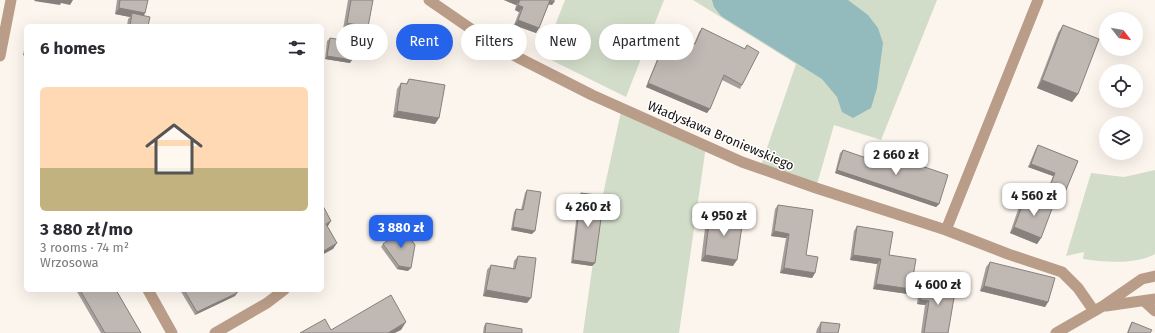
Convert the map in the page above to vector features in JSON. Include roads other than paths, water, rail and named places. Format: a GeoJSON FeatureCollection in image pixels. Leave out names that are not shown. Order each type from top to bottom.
{"type":"FeatureCollection","features":[{"type":"Feature","properties":{"kind":"street"},"geometry":{"type":"LineString","coordinates":[[0,56],[11,0]]}},
{"type":"Feature","properties":{"kind":"street","name":"Władysława Broniewskiego"},"geometry":{"type":"LineString","coordinates":[[429,0],[490,42],[517,57],[592,95],[742,162],[946,230],[1008,254],[1062,272],[1099,309]]}},
{"type":"Feature","properties":{"kind":"street"},"geometry":{"type":"LineString","coordinates":[[946,230],[1038,0]]}},
{"type":"Feature","properties":{"kind":"street"},"geometry":{"type":"LineString","coordinates":[[1056,333],[1099,309],[1142,278],[1155,271]]}},
{"type":"Feature","properties":{"kind":"street"},"geometry":{"type":"LineString","coordinates":[[1142,278],[1155,276]]}},
{"type":"Feature","properties":{"kind":"street"},"geometry":{"type":"LineString","coordinates":[[149,292],[172,333]]}},
{"type":"Feature","properties":{"kind":"street"},"geometry":{"type":"LineString","coordinates":[[215,333],[268,303],[282,292]]}},
{"type":"Feature","properties":{"kind":"street"},"geometry":{"type":"LineString","coordinates":[[1099,309],[1150,300],[1155,311]]}},
{"type":"Feature","properties":{"kind":"water"},"geometry":{"type":"Polygon","coordinates":[[[712,0],[848,0],[868,15],[878,28],[883,43],[877,88],[871,108],[853,118],[842,112],[837,97],[822,79],[721,16],[714,7],[712,0]]]}}]}
